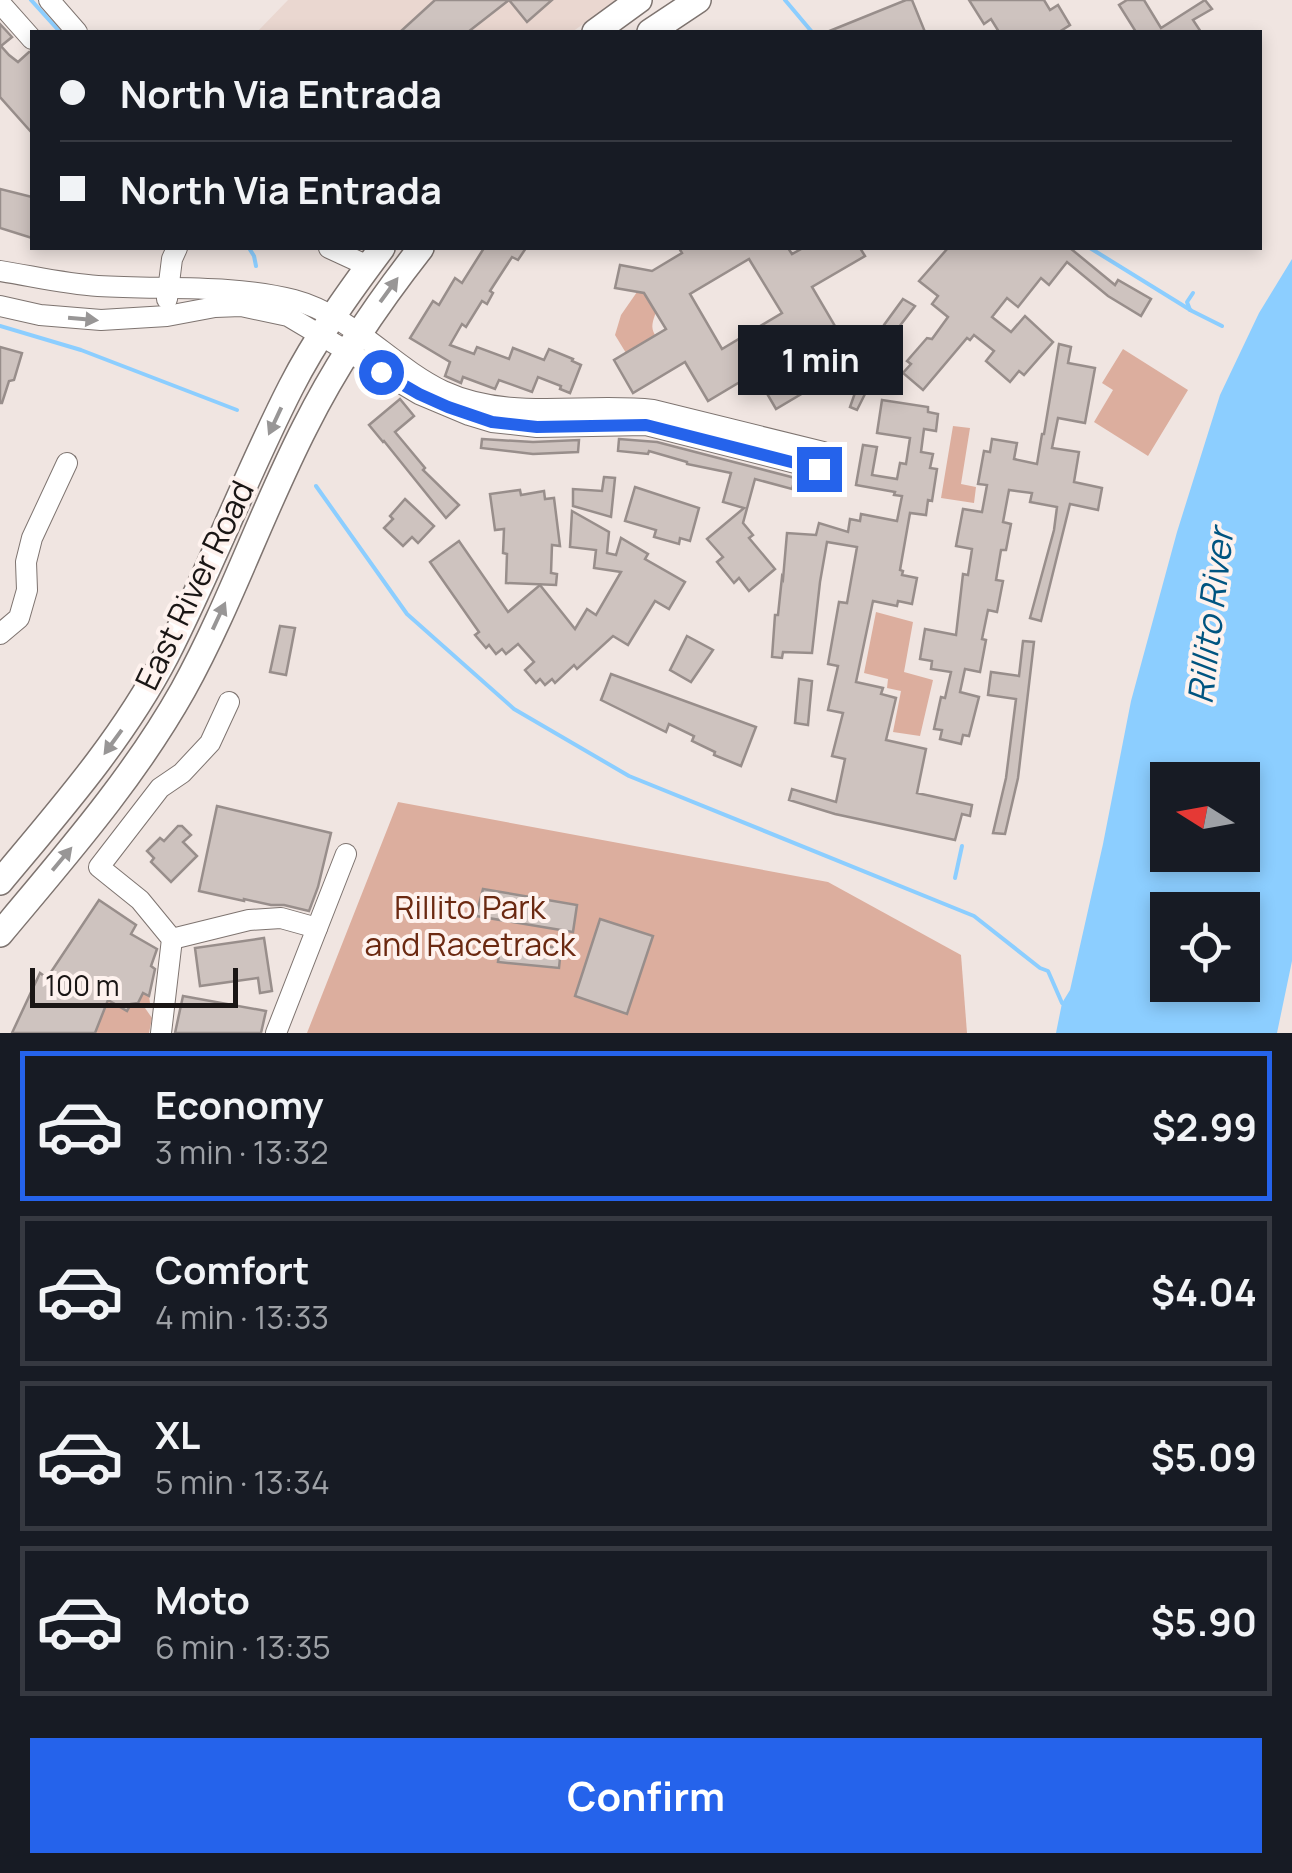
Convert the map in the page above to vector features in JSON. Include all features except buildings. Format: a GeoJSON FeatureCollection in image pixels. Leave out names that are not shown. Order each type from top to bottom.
{"type":"FeatureCollection","features":[{"type":"Feature","properties":{"kind":"main road"},"geometry":{"type":"LineString","coordinates":[[597,30],[638,0]]}},
{"type":"Feature","properties":{"kind":"main road"},"geometry":{"type":"LineString","coordinates":[[653,30],[698,0]]}},
{"type":"Feature","properties":{"kind":"main road","name":"East River Road"},"geometry":{"type":"LineString","coordinates":[[0,934],[118,789],[182,692],[303,430],[353,342],[420,250]]}},
{"type":"Feature","properties":{"kind":"main road","name":"East River Road"},"geometry":{"type":"LineString","coordinates":[[0,882],[88,778],[129,720],[165,657],[291,386],[326,326],[375,257]]}},
{"type":"Feature","properties":{"kind":"street"},"geometry":{"type":"LineString","coordinates":[[49,0],[75,30]]}},
{"type":"Feature","properties":{"kind":"street"},"geometry":{"type":"LineString","coordinates":[[0,3],[30,37]]}},
{"type":"Feature","properties":{"kind":"street"},"geometry":{"type":"LineString","coordinates":[[167,316],[167,288],[176,250]]}},
{"type":"Feature","properties":{"kind":"street"},"geometry":{"type":"LineString","coordinates":[[339,250],[375,257]]}},
{"type":"Feature","properties":{"kind":"street"},"geometry":{"type":"LineString","coordinates":[[0,271],[94,286],[245,290],[298,301],[326,326],[444,392],[477,402],[543,410],[653,410],[821,460]]}},
{"type":"Feature","properties":{"kind":"street"},"geometry":{"type":"LineString","coordinates":[[0,306],[40,315],[101,320],[241,306],[326,326]]}},
{"type":"Feature","properties":{"kind":"street"},"geometry":{"type":"LineString","coordinates":[[0,634],[19,618],[27,590],[26,562],[32,538],[67,462]]}},
{"type":"Feature","properties":{"kind":"street"},"geometry":{"type":"LineString","coordinates":[[160,1033],[172,939],[140,900],[99,867],[160,788],[182,774],[210,742],[229,702]]}},
{"type":"Feature","properties":{"kind":"street"},"geometry":{"type":"LineString","coordinates":[[276,1033],[346,854]]}},
{"type":"Feature","properties":{"kind":"street"},"geometry":{"type":"LineString","coordinates":[[172,939],[270,918],[318,928]]}},
{"type":"Feature","properties":{"kind":"shaded area"},"geometry":{"type":"Polygon","coordinates":[[[288,0],[617,0],[575,30],[259,30],[288,0]]]}},
{"type":"Feature","properties":{"kind":"green space"},"geometry":{"type":"Polygon","coordinates":[[[637,292],[644,293],[656,312],[652,327],[655,335],[626,353],[615,335],[621,315],[637,292]]]}},
{"type":"Feature","properties":{"kind":"green space"},"geometry":{"type":"Polygon","coordinates":[[[1123,349],[1188,390],[1148,456],[1094,422],[1113,390],[1102,383],[1123,349]]]}},
{"type":"Feature","properties":{"kind":"green space"},"geometry":{"type":"Polygon","coordinates":[[[953,426],[970,428],[961,484],[976,487],[974,503],[941,498],[953,426]]]}},
{"type":"Feature","properties":{"kind":"green space"},"geometry":{"type":"Polygon","coordinates":[[[876,612],[913,622],[904,672],[933,680],[920,736],[893,732],[901,691],[887,688],[888,679],[864,673],[876,612]]]}},
{"type":"Feature","properties":{"kind":"green space","name":"Rillito Park and Racetrack"},"geometry":{"type":"Polygon","coordinates":[[[398,802],[828,882],[961,955],[967,1033],[307,1033],[398,802]]]}},
{"type":"Feature","properties":{"kind":"green space"},"geometry":{"type":"Polygon","coordinates":[[[143,993],[149,996],[150,1003],[145,1008],[152,1018],[149,1033],[95,1033],[107,1000],[127,1011],[143,993]]]}},
{"type":"Feature","properties":{"kind":"water","name":"Rillito River"},"geometry":{"type":"Polygon","coordinates":[[[1292,259],[1292,961],[1277,1033],[1056,1033],[1062,1003],[1070,990],[1103,844],[1131,701],[1177,532],[1220,395],[1259,313],[1292,259]]]}},
{"type":"Feature","properties":{"kind":"waterway"},"geometry":{"type":"LineString","coordinates":[[31,0],[58,30]]}},
{"type":"Feature","properties":{"kind":"waterway"},"geometry":{"type":"LineString","coordinates":[[785,0],[810,30]]}},
{"type":"Feature","properties":{"kind":"waterway"},"geometry":{"type":"LineString","coordinates":[[250,250],[256,266]]}},
{"type":"Feature","properties":{"kind":"waterway"},"geometry":{"type":"LineString","coordinates":[[1093,250],[1222,326]]}},
{"type":"Feature","properties":{"kind":"waterway"},"geometry":{"type":"LineString","coordinates":[[1190,310],[1187,302],[1193,293]]}},
{"type":"Feature","properties":{"kind":"waterway"},"geometry":{"type":"LineString","coordinates":[[0,326],[81,350],[237,410]]}},
{"type":"Feature","properties":{"kind":"waterway"},"geometry":{"type":"LineString","coordinates":[[316,486],[407,614],[514,709],[629,776],[974,916],[1048,971],[1065,1004]]}},
{"type":"Feature","properties":{"kind":"waterway"},"geometry":{"type":"LineString","coordinates":[[955,878],[962,846]]}},
{"type":"Feature","properties":{"kind":"route"},"geometry":{"type":"LineString","coordinates":[[381,372],[419,394],[492,422],[537,427],[646,425],[819,469]]}}]}
